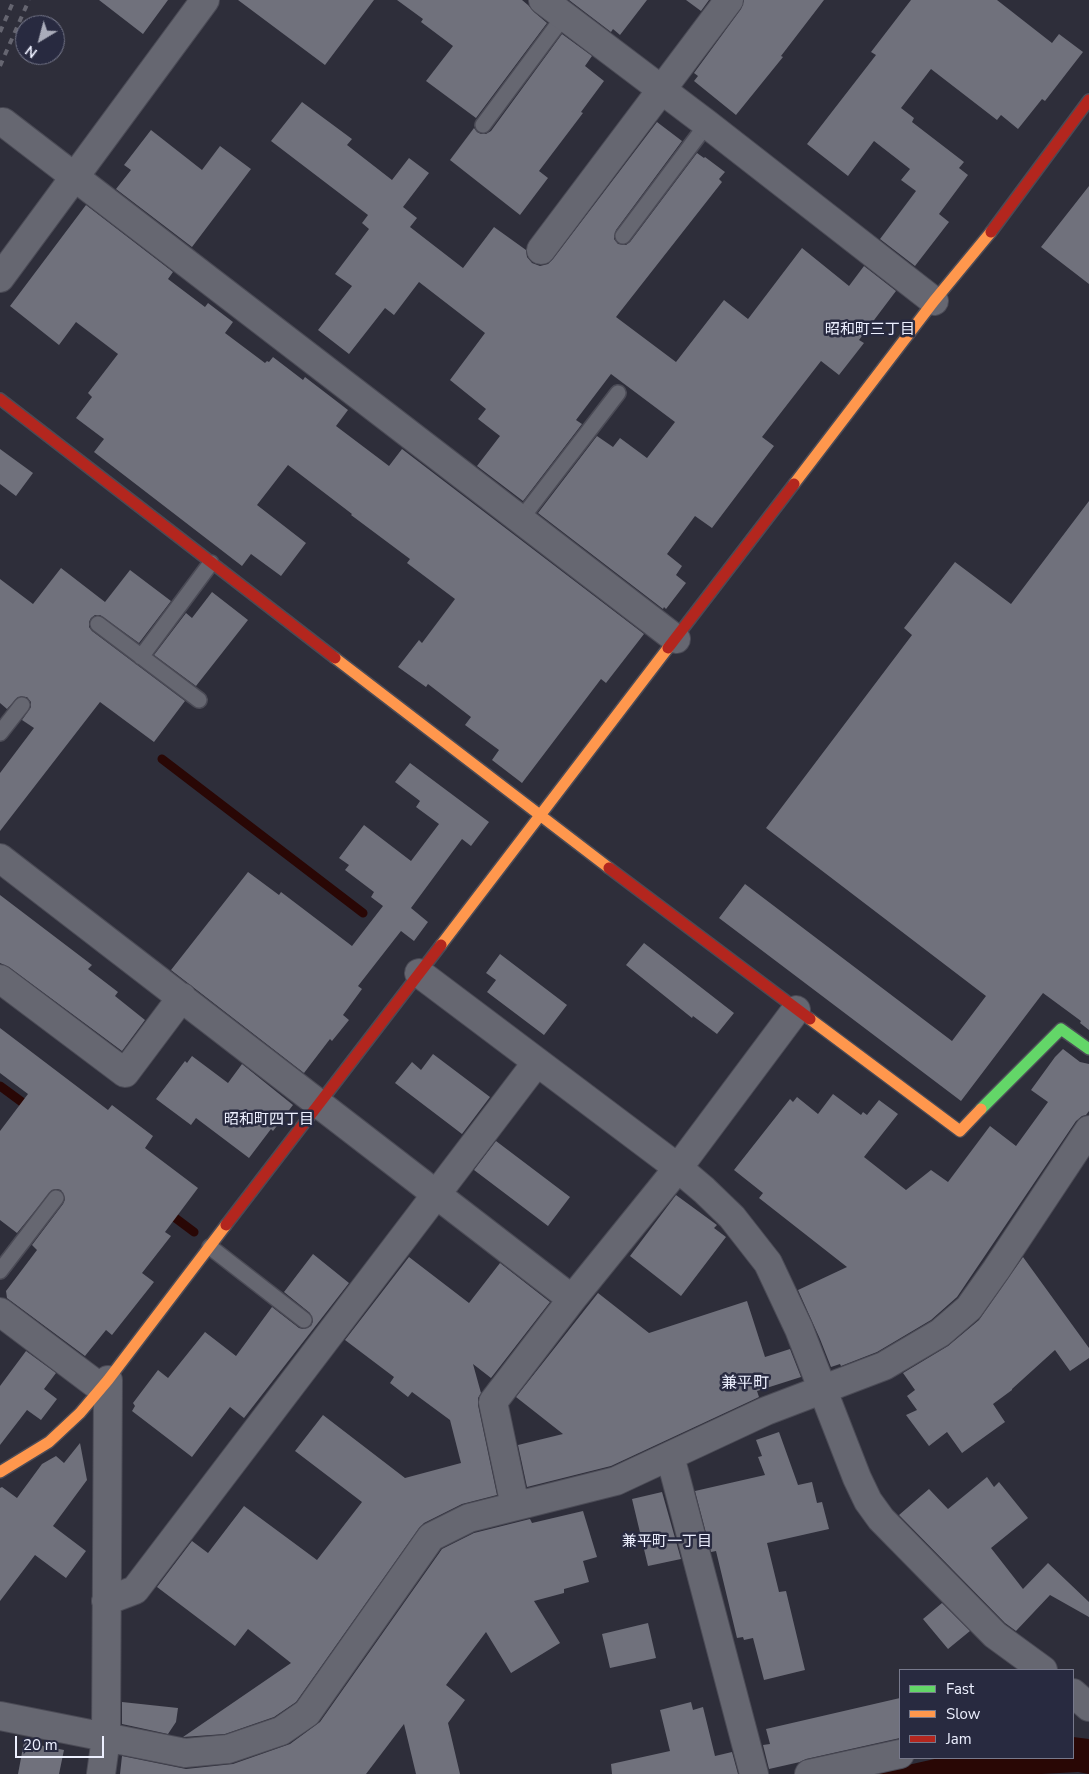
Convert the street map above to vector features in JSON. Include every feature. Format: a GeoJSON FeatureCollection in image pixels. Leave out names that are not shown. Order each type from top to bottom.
{"type":"FeatureCollection","features":[{"type":"Feature","properties":{"kind":"street"},"geometry":{"type":"LineString","coordinates":[[0,278],[205,0]]}},
{"type":"Feature","properties":{"kind":"street"},"geometry":{"type":"LineString","coordinates":[[541,250],[729,0]]}},
{"type":"Feature","properties":{"kind":"street"},"geometry":{"type":"LineString","coordinates":[[554,8],[707,124],[934,301]]}},
{"type":"Feature","properties":{"kind":"street"},"geometry":{"type":"LineString","coordinates":[[0,1472],[49,1442],[80,1413],[104,1384],[934,301],[977,251],[1089,100]]}},
{"type":"Feature","properties":{"kind":"street"},"geometry":{"type":"LineString","coordinates":[[3,122],[676,639]]}},
{"type":"Feature","properties":{"kind":"street"},"geometry":{"type":"LineString","coordinates":[[0,399],[539,816],[960,1131],[1061,1029],[1089,1050]]}},
{"type":"Feature","properties":{"kind":"street"},"geometry":{"type":"LineString","coordinates":[[2,863],[182,997],[572,1299]]}},
{"type":"Feature","properties":{"kind":"street"},"geometry":{"type":"LineString","coordinates":[[420,973],[678,1168],[732,1217],[768,1263],[799,1329],[856,1478],[868,1501],[881,1519],[995,1634],[1042,1669]]}},
{"type":"Feature","properties":{"kind":"street"},"geometry":{"type":"LineString","coordinates":[[0,979],[125,1073],[182,997]]}},
{"type":"Feature","properties":{"kind":"street"},"geometry":{"type":"LineString","coordinates":[[515,1506],[493,1402],[572,1299],[678,1168],[796,1010]]}},
{"type":"Feature","properties":{"kind":"street"},"geometry":{"type":"LineString","coordinates":[[106,1601],[135,1590],[436,1192],[537,1062]]}},
{"type":"Feature","properties":{"kind":"street"},"geometry":{"type":"LineString","coordinates":[[0,1716],[185,1753],[228,1749],[281,1731],[308,1714],[431,1537],[469,1518],[616,1481],[766,1411],[884,1366],[940,1333],[969,1308],[1089,1130]]}},
{"type":"Feature","properties":{"kind":"street"},"geometry":{"type":"LineString","coordinates":[[0,1312],[104,1384]]}},
{"type":"Feature","properties":{"kind":"street"},"geometry":{"type":"LineString","coordinates":[[101,1774],[106,1738],[104,1384]]}},
{"type":"Feature","properties":{"kind":"street"},"geometry":{"type":"LineString","coordinates":[[670,1456],[754,1774]]}},
{"type":"Feature","properties":{"kind":"street"},"geometry":{"type":"LineString","coordinates":[[1074,1694],[1089,1707]]}},
{"type":"Feature","properties":{"kind":"street"},"geometry":{"type":"LineString","coordinates":[[1074,1718],[1089,1717]]}},
{"type":"Feature","properties":{"kind":"street"},"geometry":{"type":"LineString","coordinates":[[809,1774],[899,1754]]}},
{"type":"Feature","properties":{"kind":"lane"},"geometry":{"type":"LineString","coordinates":[[483,125],[554,8]]}},
{"type":"Feature","properties":{"kind":"lane"},"geometry":{"type":"LineString","coordinates":[[623,236],[707,124]]}},
{"type":"Feature","properties":{"kind":"lane"},"geometry":{"type":"LineString","coordinates":[[521,519],[618,393]]}},
{"type":"Feature","properties":{"kind":"lane"},"geometry":{"type":"LineString","coordinates":[[142,657],[211,562]]}},
{"type":"Feature","properties":{"kind":"lane"},"geometry":{"type":"LineString","coordinates":[[98,624],[200,700]]}},
{"type":"Feature","properties":{"kind":"lane"},"geometry":{"type":"LineString","coordinates":[[0,733],[22,705]]}},
{"type":"Feature","properties":{"kind":"lane"},"geometry":{"type":"LineString","coordinates":[[0,1271],[56,1198]]}},
{"type":"Feature","properties":{"kind":"lane"},"geometry":{"type":"LineString","coordinates":[[210,1246],[304,1320]]}},
{"type":"Feature","properties":{"kind":"shaded area"},"geometry":{"type":"Polygon","coordinates":[[[1074,1737],[1089,1739],[1089,1774],[1078,1772],[1041,1774],[868,1774],[935,1759],[1074,1759],[1074,1737]]]}},
{"type":"Feature","properties":{"kind":"building"},"geometry":{"type":"Polygon","coordinates":[[[99,0],[168,0],[143,34],[99,0]]]}},
{"type":"Feature","properties":{"kind":"building"},"geometry":{"type":"Polygon","coordinates":[[[238,0],[374,0],[325,65],[238,0]]]}},
{"type":"Feature","properties":{"kind":"building"},"geometry":{"type":"Polygon","coordinates":[[[397,0],[522,0],[547,23],[476,118],[426,81],[453,46],[421,22],[423,19],[397,0]]]}},
{"type":"Feature","properties":{"kind":"building"},"geometry":{"type":"Polygon","coordinates":[[[569,0],[647,0],[620,35],[613,29],[611,32],[569,0]]]}},
{"type":"Feature","properties":{"kind":"building"},"geometry":{"type":"Polygon","coordinates":[[[686,0],[709,0],[701,11],[686,0]]]}},
{"type":"Feature","properties":{"kind":"building"},"geometry":{"type":"Polygon","coordinates":[[[744,0],[824,0],[781,56],[783,57],[736,115],[694,81],[698,76],[694,73],[741,9],[744,0]]]}},
{"type":"Feature","properties":{"kind":"building"},"geometry":{"type":"Polygon","coordinates":[[[911,0],[997,0],[1052,43],[1059,34],[1083,52],[1045,101],[1042,99],[1018,129],[1001,115],[997,120],[931,69],[901,108],[914,118],[912,122],[964,162],[959,168],[968,175],[939,214],[949,222],[915,266],[880,239],[916,191],[901,180],[910,169],[874,141],[848,176],[807,144],[876,55],[871,52],[911,0]]]}},
{"type":"Feature","properties":{"kind":"building"},"geometry":{"type":"Polygon","coordinates":[[[562,34],[592,56],[585,66],[604,81],[581,112],[583,113],[539,171],[548,178],[520,215],[450,160],[474,128],[481,134],[491,131],[562,34]]]}},
{"type":"Feature","properties":{"kind":"building"},"geometry":{"type":"Polygon","coordinates":[[[302,102],[352,139],[347,145],[392,180],[409,158],[429,173],[403,207],[417,218],[410,227],[463,268],[494,227],[526,250],[527,257],[532,263],[540,266],[548,264],[657,122],[682,141],[616,230],[614,239],[618,244],[626,245],[630,242],[697,153],[725,172],[719,179],[722,182],[616,317],[676,362],[724,300],[748,319],[802,248],[849,286],[864,266],[896,291],[859,340],[864,343],[839,375],[821,361],[762,437],[774,446],[712,528],[695,516],[667,554],[682,566],[676,575],[686,583],[666,609],[664,607],[663,609],[538,513],[597,436],[613,447],[620,438],[647,458],[675,422],[611,374],[576,420],[582,424],[523,501],[477,466],[500,436],[478,419],[486,409],[450,380],[485,333],[419,282],[394,315],[385,308],[349,354],[318,330],[352,286],[335,274],[369,229],[362,223],[368,215],[271,141],[302,102]]]}},
{"type":"Feature","properties":{"kind":"building"},"geometry":{"type":"Polygon","coordinates":[[[151,130],[202,170],[220,146],[251,169],[192,247],[116,189],[131,170],[124,165],[151,130]]]}},
{"type":"Feature","properties":{"kind":"building"},"geometry":{"type":"Polygon","coordinates":[[[1089,186],[1089,284],[1041,247],[1089,186]]]}},
{"type":"Feature","properties":{"kind":"building"},"geometry":{"type":"Polygon","coordinates":[[[86,205],[173,272],[168,279],[205,307],[208,303],[233,322],[225,333],[265,363],[269,362],[273,357],[303,380],[305,377],[348,410],[336,426],[389,466],[402,449],[644,634],[606,683],[601,679],[522,783],[492,760],[499,750],[465,725],[471,717],[428,684],[426,687],[398,667],[419,640],[422,643],[455,599],[407,563],[410,559],[352,514],[288,465],[257,505],[306,543],[281,576],[251,554],[242,566],[94,452],[104,439],[76,418],[92,397],[88,393],[118,354],[76,322],[59,345],[10,306],[86,205]]]}},
{"type":"Feature","properties":{"kind":"building"},"geometry":{"type":"Polygon","coordinates":[[[0,449],[33,473],[16,496],[0,484],[0,449]]]}},
{"type":"Feature","properties":{"kind":"building"},"geometry":{"type":"Polygon","coordinates":[[[1089,501],[1089,1030],[1080,1023],[1081,1021],[1043,993],[961,1101],[719,918],[745,884],[952,1041],[986,996],[766,828],[912,635],[904,628],[955,562],[1011,604],[1089,501]]]}},
{"type":"Feature","properties":{"kind":"building"},"geometry":{"type":"Polygon","coordinates":[[[61,568],[105,602],[130,570],[171,601],[139,643],[100,615],[95,615],[91,618],[89,627],[185,701],[154,742],[100,702],[0,831],[0,773],[34,728],[22,720],[31,707],[31,702],[27,697],[18,697],[7,709],[0,703],[0,579],[33,604],[61,568]]]}},
{"type":"Feature","properties":{"kind":"building"},"geometry":{"type":"Polygon","coordinates":[[[212,592],[248,620],[196,686],[154,655],[186,613],[192,618],[212,592]]]}},
{"type":"Feature","properties":{"kind":"building"},"geometry":{"type":"Polygon","coordinates":[[[410,763],[489,822],[471,846],[462,839],[411,908],[428,922],[414,941],[401,931],[358,986],[362,989],[343,1015],[349,1020],[332,1041],[330,1039],[304,1073],[171,970],[248,872],[279,895],[281,892],[352,946],[383,906],[371,897],[374,892],[345,870],[349,865],[339,858],[364,825],[411,861],[439,824],[416,807],[420,801],[395,782],[410,763]]]}},
{"type":"Feature","properties":{"kind":"building"},"geometry":{"type":"Polygon","coordinates":[[[0,895],[92,965],[88,969],[118,992],[115,996],[145,1020],[122,1051],[9,967],[0,963],[0,895]]]}},
{"type":"Feature","properties":{"kind":"building"},"geometry":{"type":"Polygon","coordinates":[[[644,943],[734,1013],[717,1034],[693,1016],[692,1018],[626,965],[644,943]]]}},
{"type":"Feature","properties":{"kind":"building"},"geometry":{"type":"Polygon","coordinates":[[[500,954],[567,1005],[544,1035],[487,992],[496,980],[486,973],[500,954]]]}},
{"type":"Feature","properties":{"kind":"building"},"geometry":{"type":"Polygon","coordinates":[[[0,1028],[108,1110],[112,1105],[153,1136],[145,1148],[198,1188],[165,1232],[171,1236],[142,1273],[154,1282],[112,1335],[106,1330],[85,1356],[7,1298],[6,1291],[37,1250],[32,1245],[65,1199],[61,1190],[52,1190],[17,1233],[0,1220],[0,1131],[28,1094],[0,1073],[0,1028]]]}},
{"type":"Feature","properties":{"kind":"building"},"geometry":{"type":"Polygon","coordinates":[[[1063,1049],[1080,1062],[1089,1064],[1089,1111],[1076,1121],[957,1297],[931,1320],[877,1352],[841,1366],[840,1364],[831,1367],[798,1290],[847,1267],[759,1198],[763,1193],[734,1170],[790,1099],[793,1102],[797,1097],[818,1114],[833,1094],[861,1115],[863,1112],[867,1115],[879,1100],[898,1114],[864,1157],[906,1190],[931,1170],[948,1182],[990,1126],[1016,1146],[1048,1102],[1031,1090],[1063,1049]]]}},
{"type":"Feature","properties":{"kind":"building"},"geometry":{"type":"Polygon","coordinates":[[[433,1054],[490,1097],[462,1134],[395,1083],[412,1062],[421,1070],[433,1054]]]}},
{"type":"Feature","properties":{"kind":"building"},"geometry":{"type":"Polygon","coordinates":[[[192,1056],[228,1083],[242,1064],[293,1105],[273,1131],[271,1129],[249,1158],[196,1118],[191,1125],[156,1099],[185,1061],[187,1063],[192,1056]]]}},
{"type":"Feature","properties":{"kind":"building"},"geometry":{"type":"Polygon","coordinates":[[[496,1141],[570,1197],[548,1226],[474,1170],[496,1141]]]}},
{"type":"Feature","properties":{"kind":"building"},"geometry":{"type":"Polygon","coordinates":[[[676,1195],[717,1225],[714,1228],[726,1237],[681,1296],[630,1256],[676,1195]]]}},
{"type":"Feature","properties":{"kind":"building"},"geometry":{"type":"Polygon","coordinates":[[[313,1254],[349,1283],[244,1418],[230,1407],[192,1457],[132,1411],[135,1406],[133,1403],[158,1370],[168,1378],[205,1332],[236,1356],[272,1307],[299,1328],[303,1329],[311,1326],[313,1321],[310,1313],[284,1292],[313,1254]]]}},
{"type":"Feature","properties":{"kind":"building"},"geometry":{"type":"Polygon","coordinates":[[[409,1257],[469,1303],[500,1263],[550,1302],[491,1378],[473,1364],[481,1393],[478,1398],[478,1405],[497,1495],[462,1504],[424,1523],[419,1528],[296,1702],[274,1717],[225,1734],[183,1737],[291,1663],[248,1629],[235,1646],[157,1587],[192,1541],[208,1553],[244,1506],[317,1560],[362,1502],[295,1451],[323,1415],[405,1478],[461,1463],[450,1420],[412,1392],[408,1397],[390,1383],[394,1377],[345,1340],[409,1257]]]}},
{"type":"Feature","properties":{"kind":"building"},"geometry":{"type":"Polygon","coordinates":[[[1023,1257],[1089,1348],[1089,1358],[1070,1371],[1055,1350],[1012,1390],[993,1404],[1005,1422],[962,1453],[947,1432],[929,1446],[906,1415],[917,1410],[907,1396],[915,1390],[903,1373],[948,1346],[979,1320],[1023,1257]]]}},
{"type":"Feature","properties":{"kind":"building"},"geometry":{"type":"Polygon","coordinates":[[[598,1293],[649,1333],[747,1301],[765,1357],[790,1349],[801,1377],[757,1391],[759,1397],[611,1466],[527,1487],[518,1445],[563,1434],[516,1397],[598,1293]]]}},
{"type":"Feature","properties":{"kind":"building"},"geometry":{"type":"Polygon","coordinates":[[[26,1351],[56,1373],[44,1389],[57,1399],[41,1420],[27,1410],[0,1445],[0,1386],[26,1351]]]}},
{"type":"Feature","properties":{"kind":"building"},"geometry":{"type":"Polygon","coordinates":[[[779,1432],[798,1485],[812,1482],[817,1503],[822,1502],[829,1529],[767,1543],[779,1592],[786,1591],[805,1670],[764,1680],[753,1638],[744,1640],[743,1637],[737,1638],[716,1551],[711,1552],[695,1491],[765,1475],[758,1457],[762,1456],[756,1440],[779,1432]]]}},
{"type":"Feature","properties":{"kind":"building"},"geometry":{"type":"Polygon","coordinates":[[[80,1443],[87,1480],[53,1526],[86,1551],[66,1578],[35,1555],[0,1601],[0,1488],[2,1487],[17,1498],[42,1464],[56,1456],[64,1463],[80,1443]]]}},
{"type":"Feature","properties":{"kind":"building"},"geometry":{"type":"Polygon","coordinates":[[[987,1477],[994,1487],[999,1482],[1028,1518],[991,1548],[1023,1589],[1048,1563],[1089,1602],[1089,1617],[1050,1595],[1016,1631],[1005,1623],[899,1515],[929,1489],[948,1509],[987,1477]]]}},
{"type":"Feature","properties":{"kind":"building"},"geometry":{"type":"Polygon","coordinates":[[[662,1492],[681,1559],[648,1566],[632,1499],[662,1492]]]}},
{"type":"Feature","properties":{"kind":"building"},"geometry":{"type":"Polygon","coordinates":[[[583,1511],[597,1557],[583,1561],[589,1582],[564,1589],[564,1593],[534,1601],[560,1643],[511,1673],[486,1632],[446,1685],[465,1700],[448,1723],[460,1774],[416,1774],[404,1724],[366,1774],[120,1774],[122,1756],[186,1769],[233,1764],[290,1744],[320,1722],[442,1549],[474,1533],[530,1519],[532,1523],[583,1511]]]}},
{"type":"Feature","properties":{"kind":"building"},"geometry":{"type":"Polygon","coordinates":[[[942,1603],[970,1631],[948,1649],[923,1619],[942,1603]]]}},
{"type":"Feature","properties":{"kind":"building"},"geometry":{"type":"Polygon","coordinates":[[[648,1623],[656,1658],[610,1668],[602,1634],[648,1623]]]}},
{"type":"Feature","properties":{"kind":"building"},"geometry":{"type":"Polygon","coordinates":[[[899,1698],[899,1738],[769,1769],[763,1745],[770,1744],[766,1729],[899,1698]]]}},
{"type":"Feature","properties":{"kind":"building"},"geometry":{"type":"Polygon","coordinates":[[[122,1702],[178,1708],[176,1722],[168,1734],[122,1724],[122,1702]]]}},
{"type":"Feature","properties":{"kind":"building"},"geometry":{"type":"Polygon","coordinates":[[[691,1702],[693,1710],[703,1707],[715,1756],[732,1752],[738,1774],[612,1774],[611,1764],[670,1751],[660,1710],[691,1702]]]}},
{"type":"Feature","properties":{"kind":"building"},"geometry":{"type":"Polygon","coordinates":[[[24,1742],[64,1750],[59,1774],[18,1774],[24,1742]]]}},
{"type":"Feature","properties":{"kind":"waterway"},"geometry":{"type":"LineString","coordinates":[[162,759],[363,913]]}},
{"type":"Feature","properties":{"kind":"waterway"},"geometry":{"type":"LineString","coordinates":[[0,1086],[30,1108]]}},
{"type":"Feature","properties":{"kind":"waterway"},"geometry":{"type":"LineString","coordinates":[[166,1211],[194,1232]]}},
{"type":"Feature","properties":{"kind":"railway"},"geometry":{"type":"LineString","coordinates":[[0,32],[14,0]]}},
{"type":"Feature","properties":{"kind":"railway"},"geometry":{"type":"LineString","coordinates":[[0,66],[29,0]]}},
{"type":"Feature","properties":{"kind":"traffic: fast"},"geometry":{"type":"LineString","coordinates":[[981,1109],[1061,1029],[1089,1049]]}},
{"type":"Feature","properties":{"kind":"traffic: slow"},"geometry":{"type":"LineString","coordinates":[[794,484],[934,301],[991,232]]}},
{"type":"Feature","properties":{"kind":"traffic: slow"},"geometry":{"type":"LineString","coordinates":[[441,945],[668,648]]}},
{"type":"Feature","properties":{"kind":"traffic: slow"},"geometry":{"type":"LineString","coordinates":[[335,658],[609,868]]}},
{"type":"Feature","properties":{"kind":"traffic: slow"},"geometry":{"type":"LineString","coordinates":[[810,1019],[960,1131],[981,1109]]}},
{"type":"Feature","properties":{"kind":"traffic: slow"},"geometry":{"type":"LineString","coordinates":[[0,1472],[49,1442],[80,1413],[108,1380],[226,1225]]}},
{"type":"Feature","properties":{"kind":"traffic: jam"},"geometry":{"type":"LineString","coordinates":[[991,232],[1089,100]]}},
{"type":"Feature","properties":{"kind":"traffic: jam"},"geometry":{"type":"LineString","coordinates":[[0,399],[335,658]]}},
{"type":"Feature","properties":{"kind":"traffic: jam"},"geometry":{"type":"LineString","coordinates":[[668,648],[794,484]]}},
{"type":"Feature","properties":{"kind":"traffic: jam"},"geometry":{"type":"LineString","coordinates":[[609,868],[810,1019]]}},
{"type":"Feature","properties":{"kind":"traffic: jam"},"geometry":{"type":"LineString","coordinates":[[226,1225],[441,945]]}},
{"type":"Feature","properties":{"kind":"district","name":"昭和町三丁目"},"geometry":{"type":"Point","coordinates":[870,330]}},
{"type":"Feature","properties":{"kind":"district","name":"昭和町四丁目"},"geometry":{"type":"Point","coordinates":[269,1120]}},
{"type":"Feature","properties":{"kind":"district","name":"兼平町"},"geometry":{"type":"Point","coordinates":[745,1384]}},
{"type":"Feature","properties":{"kind":"district","name":"兼平町一丁目"},"geometry":{"type":"Point","coordinates":[667,1542]}}]}
